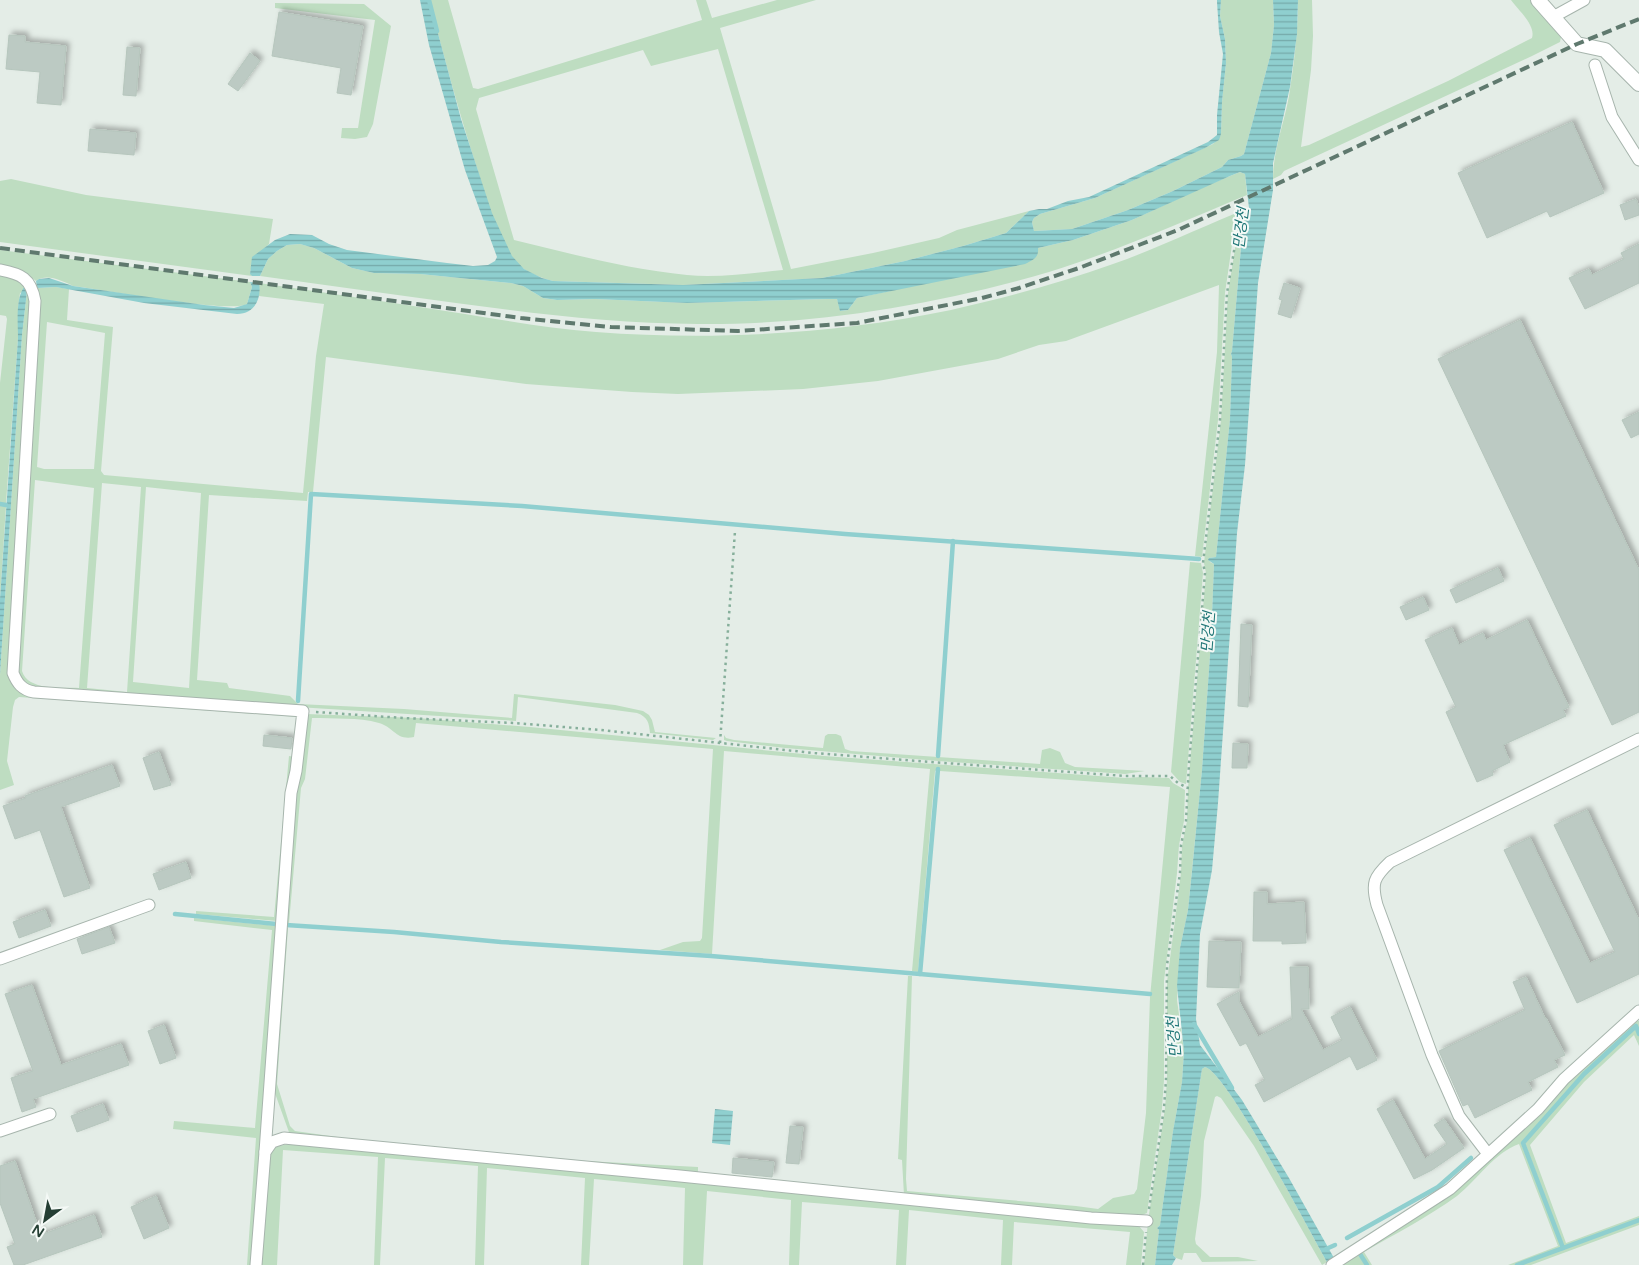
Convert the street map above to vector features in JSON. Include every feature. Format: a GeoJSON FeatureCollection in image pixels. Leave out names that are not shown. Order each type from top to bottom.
{"type":"FeatureCollection","features":[{"type":"Feature","properties":{"kind":"street"},"geometry":{"type":"LineString","coordinates":[[1538,0],[1577,44],[1605,50],[1639,84]]}},
{"type":"Feature","properties":{"kind":"street"},"geometry":{"type":"LineString","coordinates":[[1553,17],[1584,0]]}},
{"type":"Feature","properties":{"kind":"street"},"geometry":{"type":"LineString","coordinates":[[1595,65],[1612,117],[1639,160]]}},
{"type":"Feature","properties":{"kind":"street"},"geometry":{"type":"LineString","coordinates":[[0,270],[22,276],[29,283],[35,301],[12,672],[16,682],[28,691],[34,692],[303,711],[296,771],[291,794],[256,1265]]}},
{"type":"Feature","properties":{"kind":"street"},"geometry":{"type":"LineString","coordinates":[[1488,1154],[1459,1116],[1432,1054],[1377,904],[1373,891],[1374,880],[1390,862],[1639,738]]}},
{"type":"Feature","properties":{"kind":"street"},"geometry":{"type":"LineString","coordinates":[[0,959],[149,905]]}},
{"type":"Feature","properties":{"kind":"street"},"geometry":{"type":"LineString","coordinates":[[1332,1265],[1450,1189],[1538,1109],[1564,1079],[1639,1013]]}},
{"type":"Feature","properties":{"kind":"street"},"geometry":{"type":"LineString","coordinates":[[0,1131],[50,1114]]}},
{"type":"Feature","properties":{"kind":"street"},"geometry":{"type":"LineString","coordinates":[[265,1152],[272,1142],[284,1138],[680,1176],[1081,1218],[1147,1221]]}},
{"type":"Feature","properties":{"kind":"path"},"geometry":{"type":"LineString","coordinates":[[1143,1265],[1147,1221],[1164,1108],[1167,965],[1180,873],[1181,846],[1186,821],[1205,573],[1203,563],[1220,420],[1227,293],[1236,239]]}},
{"type":"Feature","properties":{"kind":"path"},"geometry":{"type":"LineString","coordinates":[[720,743],[735,531]]}},
{"type":"Feature","properties":{"kind":"path"},"geometry":{"type":"LineString","coordinates":[[303,711],[601,730],[813,753],[931,762],[1125,776],[1170,776],[1188,788]]}},
{"type":"Feature","properties":{"kind":"green space"},"geometry":{"type":"Polygon","coordinates":[[[429,0],[448,0],[473,88],[478,89],[702,20],[696,0],[706,0],[712,18],[777,0],[816,0],[720,28],[791,269],[939,238],[957,230],[1029,211],[1006,233],[905,261],[822,278],[683,285],[553,281],[547,279],[530,273],[516,262],[506,247],[496,225],[470,147],[429,0]],[[718,49],[651,66],[643,50],[479,98],[476,109],[514,240],[621,265],[687,275],[723,276],[783,270],[718,49]]]}},
{"type":"Feature","properties":{"kind":"green space"},"geometry":{"type":"Polygon","coordinates":[[[1221,0],[1273,0],[1274,25],[1271,53],[1244,154],[1228,160],[1222,167],[1173,191],[1128,210],[1072,229],[1034,231],[1032,222],[1040,214],[1095,198],[1213,144],[1221,134],[1226,63],[1225,39],[1220,16],[1221,0]]]}},
{"type":"Feature","properties":{"kind":"green space"},"geometry":{"type":"Polygon","coordinates":[[[1298,0],[1312,0],[1313,36],[1311,70],[1301,147],[1448,81],[1532,38],[1533,33],[1529,23],[1511,0],[1531,0],[1561,37],[1560,42],[1532,56],[1284,171],[1273,179],[1273,168],[1293,72],[1298,0]]]}},
{"type":"Feature","properties":{"kind":"green space"},"geometry":{"type":"Polygon","coordinates":[[[275,3],[364,4],[391,26],[373,124],[367,137],[355,139],[341,138],[342,128],[358,128],[375,20],[275,8],[275,3]]]}},
{"type":"Feature","properties":{"kind":"green space"},"geometry":{"type":"Polygon","coordinates":[[[1240,172],[1245,174],[1247,195],[1099,255],[1049,272],[963,294],[875,311],[831,317],[787,321],[698,324],[577,318],[260,276],[268,259],[277,251],[287,245],[300,244],[314,248],[352,268],[374,273],[420,274],[511,283],[523,286],[543,298],[557,300],[595,299],[687,303],[837,299],[841,311],[848,310],[857,298],[890,291],[1038,248],[1073,240],[1132,220],[1240,172]]]}},
{"type":"Feature","properties":{"kind":"green space"},"geometry":{"type":"Polygon","coordinates":[[[11,179],[86,195],[273,219],[269,244],[253,260],[250,273],[252,276],[0,242],[0,181],[11,179]]]}},
{"type":"Feature","properties":{"kind":"green space"},"geometry":{"type":"Polygon","coordinates":[[[1249,208],[1243,230],[1237,232],[1233,238],[1225,293],[1218,420],[1202,557],[1195,556],[1217,352],[1219,285],[1066,341],[1039,345],[998,359],[878,381],[803,389],[678,394],[632,392],[526,384],[326,357],[313,492],[308,492],[307,501],[209,495],[197,680],[227,683],[229,688],[290,696],[298,704],[404,709],[512,718],[514,694],[615,705],[643,711],[649,715],[655,732],[716,738],[713,740],[650,733],[644,716],[637,713],[518,697],[516,721],[33,690],[17,676],[40,307],[40,297],[37,288],[56,287],[69,289],[67,320],[113,327],[101,471],[104,475],[303,493],[316,356],[324,304],[259,296],[259,283],[580,331],[685,336],[819,330],[863,325],[951,310],[1073,278],[1130,258],[1249,208]],[[47,322],[37,467],[44,469],[94,469],[105,333],[47,322]],[[35,480],[22,671],[25,677],[38,685],[79,688],[94,488],[35,480]],[[102,483],[87,688],[127,692],[141,487],[102,483]],[[146,487],[133,682],[189,688],[201,493],[146,487]]]}},
{"type":"Feature","properties":{"kind":"green space"},"geometry":{"type":"Polygon","coordinates":[[[1242,235],[1231,354],[1230,419],[1216,557],[1209,558],[1210,562],[1214,564],[1202,770],[1188,910],[1180,948],[1177,1000],[1184,1051],[1182,1082],[1160,1225],[1157,1228],[1159,1230],[1155,1265],[1144,1265],[1148,1221],[1165,1108],[1167,1080],[1167,982],[1181,873],[1182,846],[1187,821],[1188,788],[1206,573],[1204,563],[1221,420],[1228,293],[1237,236],[1242,235]]]}},
{"type":"Feature","properties":{"kind":"green space"},"geometry":{"type":"Polygon","coordinates":[[[0,250],[250,282],[252,287],[247,304],[236,306],[217,306],[164,300],[73,286],[50,278],[36,281],[26,273],[0,266],[0,250]]]}},
{"type":"Feature","properties":{"kind":"green space"},"geometry":{"type":"Polygon","coordinates":[[[0,275],[16,280],[30,290],[9,673],[13,686],[25,694],[294,712],[298,717],[19,697],[15,700],[13,707],[7,761],[14,785],[0,790],[0,675],[22,335],[27,291],[20,293],[6,503],[0,503],[0,383],[7,319],[6,316],[0,315],[0,275]]]}},
{"type":"Feature","properties":{"kind":"green space"},"geometry":{"type":"Polygon","coordinates":[[[0,505],[6,506],[0,599],[0,505]]]}},
{"type":"Feature","properties":{"kind":"green space"},"geometry":{"type":"Polygon","coordinates":[[[1190,562],[1201,563],[1203,573],[1186,784],[1180,782],[1171,772],[1190,562]]]}},
{"type":"Feature","properties":{"kind":"green space"},"geometry":{"type":"Polygon","coordinates":[[[306,714],[417,718],[530,727],[824,756],[1126,778],[1169,778],[1173,783],[1185,790],[1184,821],[1179,845],[1164,981],[1164,1080],[1162,1108],[1147,1213],[1142,1215],[1092,1214],[904,1195],[902,1160],[898,1159],[908,976],[912,976],[907,1191],[1098,1209],[1113,1198],[1134,1194],[1137,1189],[1146,1113],[1150,997],[1170,787],[940,771],[938,769],[935,771],[918,972],[912,971],[930,769],[724,751],[712,954],[660,950],[683,942],[700,941],[702,938],[713,749],[416,723],[414,737],[408,738],[399,735],[384,725],[371,721],[312,718],[305,779],[301,788],[289,923],[285,922],[295,782],[306,714]]]}},
{"type":"Feature","properties":{"kind":"green space"},"geometry":{"type":"Polygon","coordinates":[[[828,734],[841,736],[845,749],[851,751],[1040,764],[1042,750],[1050,748],[1060,752],[1065,763],[1075,767],[1145,771],[1125,774],[938,761],[785,748],[724,740],[724,735],[726,738],[734,740],[823,748],[825,736],[828,734]]]}},
{"type":"Feature","properties":{"kind":"green space"},"geometry":{"type":"Polygon","coordinates":[[[289,756],[295,757],[277,921],[196,914],[196,911],[274,917],[289,756]]]}},
{"type":"Feature","properties":{"kind":"green space"},"geometry":{"type":"Polygon","coordinates":[[[194,918],[278,926],[251,1265],[247,1265],[256,1138],[173,1129],[174,1121],[255,1128],[272,930],[194,921],[194,918]]]}},
{"type":"Feature","properties":{"kind":"green space"},"geometry":{"type":"Polygon","coordinates":[[[285,928],[288,928],[277,1084],[290,1126],[295,1131],[351,1139],[586,1161],[698,1167],[698,1174],[290,1135],[272,1085],[285,928]]]}},
{"type":"Feature","properties":{"kind":"green space"},"geometry":{"type":"Polygon","coordinates":[[[1637,1020],[1639,1021],[1639,1029],[1635,1025],[1583,1074],[1521,1143],[1562,1248],[1515,1265],[1508,1265],[1558,1246],[1519,1144],[1502,1153],[1464,1190],[1446,1204],[1364,1252],[1372,1265],[1369,1265],[1360,1254],[1359,1256],[1365,1265],[1342,1265],[1416,1216],[1637,1020]]]}},
{"type":"Feature","properties":{"kind":"green space"},"geometry":{"type":"Polygon","coordinates":[[[1636,1028],[1639,1036],[1639,1046],[1634,1035],[1584,1082],[1530,1145],[1566,1243],[1639,1216],[1639,1219],[1564,1247],[1525,1143],[1585,1075],[1636,1028]]]}},
{"type":"Feature","properties":{"kind":"green space"},"geometry":{"type":"Polygon","coordinates":[[[1205,1067],[1216,1075],[1249,1123],[1327,1262],[1322,1265],[1254,1146],[1221,1098],[1217,1096],[1215,1097],[1204,1141],[1196,1244],[1210,1257],[1238,1257],[1258,1261],[1202,1262],[1196,1253],[1184,1253],[1182,1260],[1173,1255],[1202,1069],[1205,1067]]]}},
{"type":"Feature","properties":{"kind":"green space"},"geometry":{"type":"Polygon","coordinates":[[[292,1144],[1139,1226],[1144,1232],[1141,1265],[1126,1265],[1130,1232],[1014,1222],[1012,1265],[1001,1265],[1003,1220],[909,1210],[906,1265],[896,1265],[899,1210],[802,1202],[799,1265],[789,1265],[791,1200],[707,1191],[703,1265],[683,1265],[685,1188],[594,1179],[589,1265],[581,1265],[585,1178],[487,1168],[484,1265],[475,1265],[478,1166],[385,1158],[380,1265],[374,1265],[378,1157],[283,1150],[277,1265],[260,1265],[267,1153],[276,1147],[292,1144]]]}},
{"type":"Feature","properties":{"kind":"green space"},"geometry":{"type":"Polygon","coordinates":[[[1639,1221],[1639,1225],[1531,1265],[1520,1265],[1639,1221]]]}},
{"type":"Feature","properties":{"kind":"water"},"geometry":{"type":"Polygon","coordinates":[[[420,0],[429,0],[461,119],[492,213],[512,256],[524,269],[553,281],[683,285],[822,278],[905,261],[963,246],[1006,233],[1029,211],[1047,209],[1068,201],[1089,197],[1208,142],[1217,135],[1223,54],[1219,32],[1217,0],[1221,0],[1220,16],[1225,39],[1226,63],[1219,140],[1095,198],[1040,214],[1032,222],[1034,231],[1072,229],[1128,210],[1173,191],[1222,167],[1228,160],[1244,154],[1271,53],[1274,25],[1273,0],[1298,0],[1297,34],[1290,87],[1273,163],[1273,190],[1258,283],[1245,465],[1237,533],[1218,803],[1212,870],[1200,934],[1196,1019],[1200,1045],[1242,1100],[1334,1258],[1327,1262],[1249,1123],[1216,1075],[1205,1067],[1202,1069],[1173,1255],[1176,1258],[1172,1265],[1155,1265],[1159,1230],[1157,1228],[1160,1225],[1182,1082],[1184,1051],[1177,986],[1180,948],[1188,910],[1202,770],[1214,564],[1208,560],[1209,558],[1216,557],[1230,419],[1231,354],[1242,236],[1236,234],[1243,230],[1249,208],[1245,174],[1240,172],[1230,176],[1132,220],[1073,240],[1038,248],[1033,260],[1025,264],[857,298],[848,310],[840,311],[837,299],[687,303],[595,299],[557,300],[543,298],[523,286],[511,283],[420,274],[374,273],[352,268],[314,248],[300,244],[287,245],[277,251],[268,259],[260,276],[252,276],[250,274],[252,257],[275,240],[290,234],[312,235],[329,244],[347,250],[473,266],[488,265],[495,261],[497,257],[465,170],[429,45],[420,0]]]}},
{"type":"Feature","properties":{"kind":"water"},"geometry":{"type":"Polygon","coordinates":[[[49,278],[73,286],[234,308],[247,304],[252,287],[250,282],[259,283],[260,289],[258,300],[252,308],[237,314],[144,303],[56,287],[37,288],[36,281],[49,278]]]}},
{"type":"Feature","properties":{"kind":"water"},"geometry":{"type":"Polygon","coordinates":[[[26,285],[0,675],[0,599],[18,338],[18,310],[20,295],[26,285]]]}},
{"type":"Feature","properties":{"kind":"water"},"geometry":{"type":"Polygon","coordinates":[[[715,1109],[733,1111],[730,1145],[712,1143],[715,1109]]]}},
{"type":"Feature","properties":{"kind":"building"},"geometry":{"type":"Polygon","coordinates":[[[279,12],[363,26],[351,95],[337,93],[341,68],[272,56],[279,12]]]}},
{"type":"Feature","properties":{"kind":"building"},"geometry":{"type":"Polygon","coordinates":[[[9,35],[25,36],[25,42],[66,46],[61,105],[37,103],[40,72],[6,69],[9,35]]]}},
{"type":"Feature","properties":{"kind":"building"},"geometry":{"type":"Polygon","coordinates":[[[127,47],[140,48],[136,96],[123,95],[127,47]]]}},
{"type":"Feature","properties":{"kind":"building"},"geometry":{"type":"Polygon","coordinates":[[[250,53],[260,61],[238,91],[228,84],[250,53]]]}},
{"type":"Feature","properties":{"kind":"building"},"geometry":{"type":"Polygon","coordinates":[[[1572,122],[1604,193],[1550,217],[1547,211],[1487,238],[1458,173],[1572,122]]]}},
{"type":"Feature","properties":{"kind":"building"},"geometry":{"type":"Polygon","coordinates":[[[90,129],[136,133],[134,155],[88,151],[90,129]]]}},
{"type":"Feature","properties":{"kind":"building"},"geometry":{"type":"Polygon","coordinates":[[[1636,199],[1639,215],[1625,220],[1620,205],[1636,199]]]}},
{"type":"Feature","properties":{"kind":"building"},"geometry":{"type":"Polygon","coordinates":[[[1639,244],[1639,283],[1585,309],[1569,278],[1589,269],[1592,275],[1624,259],[1621,253],[1639,244]]]}},
{"type":"Feature","properties":{"kind":"building"},"geometry":{"type":"Polygon","coordinates":[[[1284,283],[1300,288],[1291,318],[1278,314],[1282,300],[1279,299],[1284,283]]]}},
{"type":"Feature","properties":{"kind":"building"},"geometry":{"type":"Polygon","coordinates":[[[1520,320],[1639,570],[1639,712],[1612,725],[1438,359],[1520,320]]]}},
{"type":"Feature","properties":{"kind":"building"},"geometry":{"type":"Polygon","coordinates":[[[1639,412],[1639,434],[1631,438],[1622,420],[1639,412]]]}},
{"type":"Feature","properties":{"kind":"building"},"geometry":{"type":"Polygon","coordinates":[[[1498,568],[1504,581],[1456,603],[1450,590],[1498,568]]]}},
{"type":"Feature","properties":{"kind":"building"},"geometry":{"type":"Polygon","coordinates":[[[1423,597],[1429,610],[1406,620],[1400,607],[1423,597]]]}},
{"type":"Feature","properties":{"kind":"building"},"geometry":{"type":"Polygon","coordinates":[[[1527,620],[1569,707],[1563,710],[1566,716],[1503,745],[1510,762],[1492,771],[1493,775],[1477,782],[1446,712],[1456,707],[1425,640],[1452,628],[1459,645],[1483,633],[1486,640],[1527,620]]]}},
{"type":"Feature","properties":{"kind":"building"},"geometry":{"type":"Polygon","coordinates":[[[1241,624],[1252,625],[1248,707],[1238,706],[1241,624]]]}},
{"type":"Feature","properties":{"kind":"building"},"geometry":{"type":"Polygon","coordinates":[[[264,735],[292,738],[291,749],[263,746],[264,735]]]}},
{"type":"Feature","properties":{"kind":"building"},"geometry":{"type":"Polygon","coordinates":[[[1233,743],[1248,744],[1247,768],[1232,768],[1233,743]]]}},
{"type":"Feature","properties":{"kind":"building"},"geometry":{"type":"Polygon","coordinates":[[[159,752],[171,785],[154,790],[143,758],[159,752]]]}},
{"type":"Feature","properties":{"kind":"building"},"geometry":{"type":"Polygon","coordinates":[[[112,765],[120,786],[61,807],[90,888],[64,897],[40,830],[15,839],[3,806],[26,798],[25,796],[112,765]]]}},
{"type":"Feature","properties":{"kind":"building"},"geometry":{"type":"Polygon","coordinates":[[[1587,810],[1639,920],[1639,974],[1577,1003],[1504,850],[1530,838],[1590,963],[1615,952],[1554,825],[1587,810]]]}},
{"type":"Feature","properties":{"kind":"building"},"geometry":{"type":"Polygon","coordinates":[[[186,862],[191,878],[159,890],[153,874],[186,862]]]}},
{"type":"Feature","properties":{"kind":"building"},"geometry":{"type":"Polygon","coordinates":[[[1254,892],[1267,892],[1267,904],[1304,902],[1306,943],[1282,944],[1282,941],[1253,941],[1254,892]]]}},
{"type":"Feature","properties":{"kind":"building"},"geometry":{"type":"Polygon","coordinates":[[[45,910],[51,926],[19,938],[13,922],[45,910]]]}},
{"type":"Feature","properties":{"kind":"building"},"geometry":{"type":"Polygon","coordinates":[[[109,927],[115,943],[82,954],[77,939],[109,927]]]}},
{"type":"Feature","properties":{"kind":"building"},"geometry":{"type":"Polygon","coordinates":[[[1209,941],[1241,942],[1239,988],[1207,987],[1209,941]]]}},
{"type":"Feature","properties":{"kind":"building"},"geometry":{"type":"Polygon","coordinates":[[[1290,967],[1308,967],[1309,1009],[1301,1009],[1323,1050],[1342,1040],[1331,1017],[1350,1007],[1377,1060],[1357,1070],[1350,1056],[1264,1102],[1255,1085],[1265,1080],[1246,1043],[1240,1046],[1217,1004],[1239,992],[1239,1001],[1258,1037],[1292,1019],[1290,967]]]}},
{"type":"Feature","properties":{"kind":"building"},"geometry":{"type":"Polygon","coordinates":[[[1526,977],[1565,1055],[1554,1060],[1558,1067],[1528,1082],[1532,1090],[1475,1118],[1468,1104],[1463,1106],[1439,1051],[1525,1010],[1513,982],[1526,977]]]}},
{"type":"Feature","properties":{"kind":"building"},"geometry":{"type":"Polygon","coordinates":[[[32,985],[61,1065],[121,1044],[129,1065],[33,1099],[36,1107],[22,1112],[11,1078],[33,1071],[5,994],[32,985]]]}},
{"type":"Feature","properties":{"kind":"building"},"geometry":{"type":"Polygon","coordinates":[[[164,1025],[176,1058],[160,1064],[148,1031],[164,1025]]]}},
{"type":"Feature","properties":{"kind":"building"},"geometry":{"type":"Polygon","coordinates":[[[1393,1100],[1425,1159],[1447,1144],[1434,1125],[1444,1119],[1464,1148],[1432,1170],[1414,1179],[1377,1109],[1393,1100]]]}},
{"type":"Feature","properties":{"kind":"building"},"geometry":{"type":"Polygon","coordinates":[[[103,1104],[109,1120],[77,1132],[71,1116],[103,1104]]]}},
{"type":"Feature","properties":{"kind":"building"},"geometry":{"type":"Polygon","coordinates":[[[790,1126],[803,1127],[799,1164],[786,1163],[790,1126]]]}},
{"type":"Feature","properties":{"kind":"building"},"geometry":{"type":"Polygon","coordinates":[[[733,1158],[774,1162],[772,1177],[732,1173],[733,1158]]]}},
{"type":"Feature","properties":{"kind":"building"},"geometry":{"type":"Polygon","coordinates":[[[15,1161],[41,1235],[94,1215],[102,1237],[23,1265],[14,1265],[7,1247],[15,1244],[0,1203],[0,1166],[15,1161]]]}},
{"type":"Feature","properties":{"kind":"building"},"geometry":{"type":"Polygon","coordinates":[[[156,1196],[169,1228],[144,1239],[131,1207],[156,1196]]]}},
{"type":"Feature","properties":{"kind":"waterway"},"geometry":{"type":"LineString","coordinates":[[429,0],[437,31]]}},
{"type":"Feature","properties":{"kind":"waterway"},"geometry":{"type":"LineString","coordinates":[[298,701],[311,494],[522,506],[845,534],[1199,559]]}},
{"type":"Feature","properties":{"kind":"waterway"},"geometry":{"type":"LineString","coordinates":[[0,504],[6,505]]}},
{"type":"Feature","properties":{"kind":"waterway"},"geometry":{"type":"LineString","coordinates":[[938,756],[953,541]]}},
{"type":"Feature","properties":{"kind":"waterway"},"geometry":{"type":"LineString","coordinates":[[286,925],[711,956],[920,974],[938,769]]}},
{"type":"Feature","properties":{"kind":"waterway"},"geometry":{"type":"LineString","coordinates":[[175,914],[276,924]]}},
{"type":"Feature","properties":{"kind":"waterway"},"geometry":{"type":"LineString","coordinates":[[920,974],[1150,994]]}},
{"type":"Feature","properties":{"kind":"waterway"},"geometry":{"type":"LineString","coordinates":[[1194,1024],[1232,1088]]}},
{"type":"Feature","properties":{"kind":"waterway"},"geometry":{"type":"LineString","coordinates":[[1563,1248],[1523,1143],[1584,1074],[1636,1026],[1639,1034]]}},
{"type":"Feature","properties":{"kind":"waterway"},"geometry":{"type":"LineString","coordinates":[[1347,1238],[1438,1187],[1471,1158]]}},
{"type":"Feature","properties":{"kind":"waterway"},"geometry":{"type":"LineString","coordinates":[[1517,1265],[1639,1220]]}},
{"type":"Feature","properties":{"kind":"waterway"},"geometry":{"type":"LineString","coordinates":[[1326,1249],[1335,1245]]}},
{"type":"Feature","properties":{"kind":"waterway"},"geometry":{"type":"LineString","coordinates":[[1360,1254],[1367,1265]]}},
{"type":"Feature","properties":{"kind":"railway"},"geometry":{"type":"LineString","coordinates":[[0,248],[521,318],[611,327],[738,331],[857,323],[982,298],[1019,288],[1079,268],[1178,230],[1577,44],[1639,19]]}},
{"type":"Feature","properties":{"kind":"water label","name":"만겅천"},"geometry":{"type":"Point","coordinates":[1241,228]}},
{"type":"Feature","properties":{"kind":"water label","name":"만겅천"},"geometry":{"type":"Point","coordinates":[1208,632]}},
{"type":"Feature","properties":{"kind":"water label","name":"만겅천"},"geometry":{"type":"Point","coordinates":[1174,1037]}}]}
